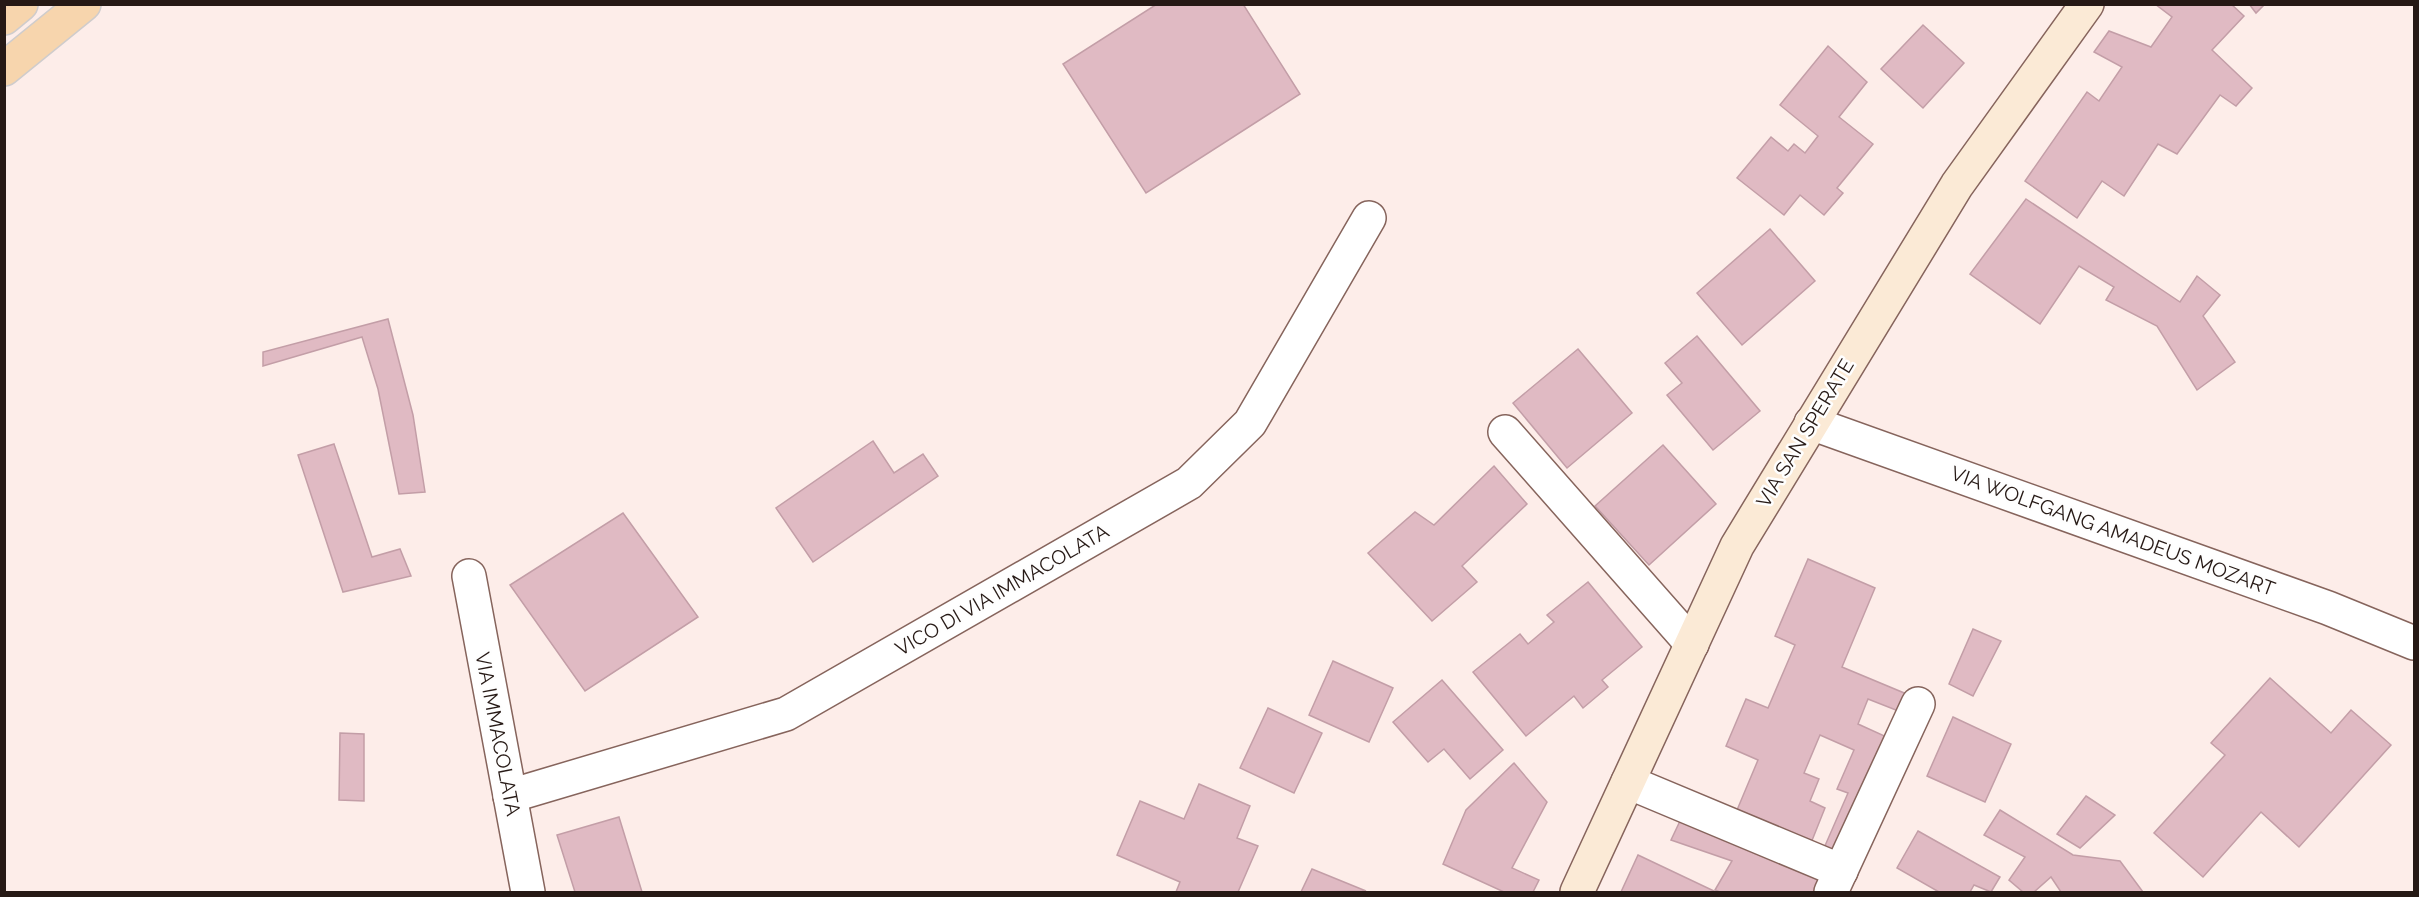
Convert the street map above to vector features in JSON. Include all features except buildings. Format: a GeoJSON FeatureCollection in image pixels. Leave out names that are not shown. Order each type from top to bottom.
{"type":"FeatureCollection","features":[{"type":"Feature","properties":{"kind":"main road"},"geometry":{"type":"LineString","coordinates":[[4,18],[21,4]]}},
{"type":"Feature","properties":{"kind":"main road"},"geometry":{"type":"LineString","coordinates":[[4,69],[84,4]]}},
{"type":"Feature","properties":{"kind":"street","name":"VIA SAN SPERATE"},"geometry":{"type":"LineString","coordinates":[[1577,892],[1737,546],[1957,185],[2087,4]]}},
{"type":"Feature","properties":{"kind":"street","name":"VICO DI VIA IMMACOLATA"},"geometry":{"type":"LineString","coordinates":[[510,796],[786,714],[1189,483],[1250,423],[1369,218]]}},
{"type":"Feature","properties":{"kind":"street","name":"VIA WOLFGANG AMADEUS MOZART"},"geometry":{"type":"LineString","coordinates":[[1811,423],[2328,608],[2415,643]]}},
{"type":"Feature","properties":{"kind":"street"},"geometry":{"type":"LineString","coordinates":[[1505,432],[1692,644]]}},
{"type":"Feature","properties":{"kind":"street","name":"VIA IMMACOLATA"},"geometry":{"type":"LineString","coordinates":[[469,576],[528,892]]}},
{"type":"Feature","properties":{"kind":"street"},"geometry":{"type":"LineString","coordinates":[[1628,782],[1836,882],[1918,705]]}}]}
